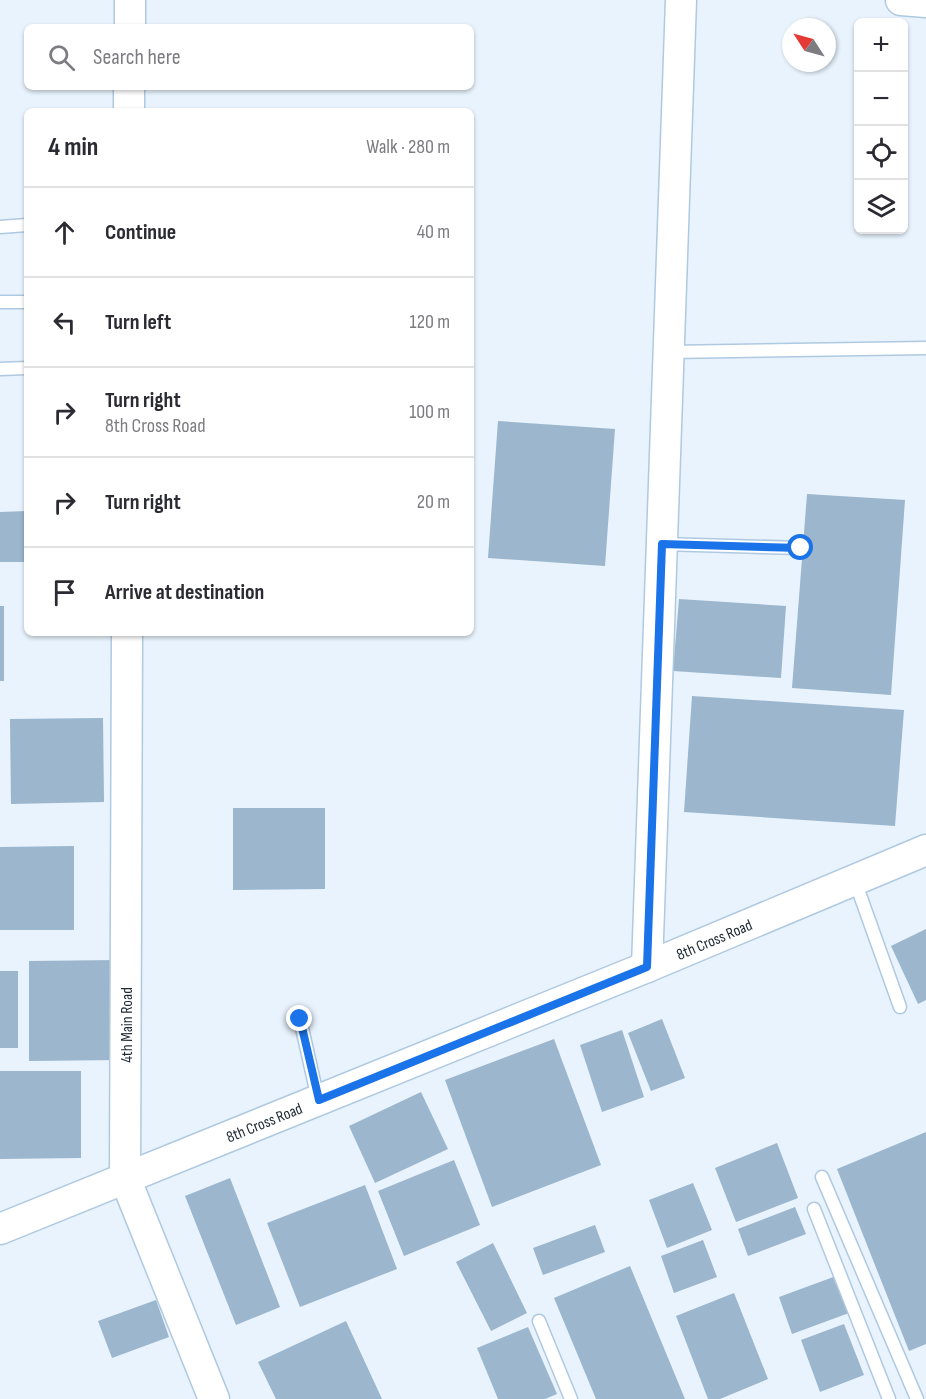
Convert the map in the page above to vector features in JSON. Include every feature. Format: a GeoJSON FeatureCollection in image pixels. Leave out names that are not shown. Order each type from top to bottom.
{"type":"FeatureCollection","features":[{"type":"Feature","properties":{"kind":"street"},"geometry":{"type":"LineString","coordinates":[[129,24],[130,0]]}},
{"type":"Feature","properties":{"kind":"street"},"geometry":{"type":"LineString","coordinates":[[647,967],[681,0]]}},
{"type":"Feature","properties":{"kind":"street"},"geometry":{"type":"LineString","coordinates":[[901,0],[926,2]]}},
{"type":"Feature","properties":{"kind":"street"},"geometry":{"type":"LineString","coordinates":[[129,90],[129,108]]}},
{"type":"Feature","properties":{"kind":"street","name":"4th Main Road"},"geometry":{"type":"LineString","coordinates":[[127,636],[125,1178],[214,1399]]}},
{"type":"Feature","properties":{"kind":"street","name":"8th Cross Road"},"geometry":{"type":"LineString","coordinates":[[0,1228],[647,967],[926,850]]}},
{"type":"Feature","properties":{"kind":"lane"},"geometry":{"type":"LineString","coordinates":[[0,227],[24,225]]}},
{"type":"Feature","properties":{"kind":"lane"},"geometry":{"type":"LineString","coordinates":[[0,302],[24,302]]}},
{"type":"Feature","properties":{"kind":"lane"},"geometry":{"type":"LineString","coordinates":[[669,352],[926,348]]}},
{"type":"Feature","properties":{"kind":"lane"},"geometry":{"type":"LineString","coordinates":[[0,369],[24,368]]}},
{"type":"Feature","properties":{"kind":"lane"},"geometry":{"type":"LineString","coordinates":[[662,544],[801,548]]}},
{"type":"Feature","properties":{"kind":"lane"},"geometry":{"type":"LineString","coordinates":[[855,880],[900,1007]]}},
{"type":"Feature","properties":{"kind":"lane"},"geometry":{"type":"LineString","coordinates":[[300,1019],[319,1100]]}},
{"type":"Feature","properties":{"kind":"lane"},"geometry":{"type":"LineString","coordinates":[[822,1177],[917,1399]]}},
{"type":"Feature","properties":{"kind":"lane"},"geometry":{"type":"LineString","coordinates":[[814,1209],[889,1399]]}},
{"type":"Feature","properties":{"kind":"lane"},"geometry":{"type":"LineString","coordinates":[[539,1321],[571,1399]]}},
{"type":"Feature","properties":{"kind":"building"},"geometry":{"type":"Polygon","coordinates":[[[498,421],[615,429],[605,566],[488,558],[498,421]]]}},
{"type":"Feature","properties":{"kind":"building"},"geometry":{"type":"Polygon","coordinates":[[[807,494],[905,500],[891,695],[792,688],[807,494]]]}},
{"type":"Feature","properties":{"kind":"building"},"geometry":{"type":"Polygon","coordinates":[[[24,511],[24,562],[0,562],[0,512],[24,511]]]}},
{"type":"Feature","properties":{"kind":"building"},"geometry":{"type":"Polygon","coordinates":[[[679,599],[786,606],[781,678],[673,671],[679,599]]]}},
{"type":"Feature","properties":{"kind":"building"},"geometry":{"type":"Polygon","coordinates":[[[0,606],[4,606],[4,681],[0,681],[0,606]]]}},
{"type":"Feature","properties":{"kind":"building"},"geometry":{"type":"Polygon","coordinates":[[[692,696],[904,710],[895,826],[684,812],[692,696]]]}},
{"type":"Feature","properties":{"kind":"building"},"geometry":{"type":"Polygon","coordinates":[[[103,718],[104,802],[11,804],[10,719],[103,718]]]}},
{"type":"Feature","properties":{"kind":"building"},"geometry":{"type":"Polygon","coordinates":[[[233,808],[325,808],[325,889],[233,890],[233,808]]]}},
{"type":"Feature","properties":{"kind":"building"},"geometry":{"type":"Polygon","coordinates":[[[74,846],[74,930],[0,930],[0,847],[74,846]]]}},
{"type":"Feature","properties":{"kind":"building"},"geometry":{"type":"Polygon","coordinates":[[[926,929],[926,1000],[918,1004],[891,946],[926,929]]]}},
{"type":"Feature","properties":{"kind":"building"},"geometry":{"type":"Polygon","coordinates":[[[119,960],[120,1060],[29,1061],[29,961],[119,960]]]}},
{"type":"Feature","properties":{"kind":"building"},"geometry":{"type":"Polygon","coordinates":[[[0,971],[18,971],[18,1048],[0,1048],[0,971]]]}},
{"type":"Feature","properties":{"kind":"building"},"geometry":{"type":"Polygon","coordinates":[[[662,1019],[685,1078],[651,1091],[628,1033],[662,1019]]]}},
{"type":"Feature","properties":{"kind":"building"},"geometry":{"type":"Polygon","coordinates":[[[622,1030],[644,1097],[602,1112],[580,1045],[622,1030]]]}},
{"type":"Feature","properties":{"kind":"building"},"geometry":{"type":"Polygon","coordinates":[[[554,1039],[601,1165],[492,1207],[445,1080],[554,1039]]]}},
{"type":"Feature","properties":{"kind":"building"},"geometry":{"type":"Polygon","coordinates":[[[0,1071],[81,1071],[81,1158],[0,1159],[0,1071]]]}},
{"type":"Feature","properties":{"kind":"building"},"geometry":{"type":"Polygon","coordinates":[[[421,1092],[448,1149],[375,1183],[349,1126],[421,1092]]]}},
{"type":"Feature","properties":{"kind":"building"},"geometry":{"type":"Polygon","coordinates":[[[926,1132],[926,1344],[909,1351],[837,1169],[926,1132]]]}},
{"type":"Feature","properties":{"kind":"building"},"geometry":{"type":"Polygon","coordinates":[[[777,1143],[798,1198],[736,1222],[715,1168],[777,1143]]]}},
{"type":"Feature","properties":{"kind":"building"},"geometry":{"type":"Polygon","coordinates":[[[454,1160],[480,1225],[404,1256],[378,1191],[454,1160]]]}},
{"type":"Feature","properties":{"kind":"building"},"geometry":{"type":"Polygon","coordinates":[[[230,1178],[280,1307],[236,1325],[185,1196],[230,1178]]]}},
{"type":"Feature","properties":{"kind":"building"},"geometry":{"type":"Polygon","coordinates":[[[693,1183],[712,1230],[667,1248],[649,1200],[693,1183]]]}},
{"type":"Feature","properties":{"kind":"building"},"geometry":{"type":"Polygon","coordinates":[[[365,1185],[397,1269],[300,1307],[267,1223],[365,1185]]]}},
{"type":"Feature","properties":{"kind":"building"},"geometry":{"type":"Polygon","coordinates":[[[795,1207],[806,1234],[748,1256],[738,1229],[795,1207]]]}},
{"type":"Feature","properties":{"kind":"building"},"geometry":{"type":"Polygon","coordinates":[[[595,1225],[605,1252],[543,1275],[533,1248],[595,1225]]]}},
{"type":"Feature","properties":{"kind":"building"},"geometry":{"type":"Polygon","coordinates":[[[703,1240],[717,1277],[674,1293],[661,1256],[703,1240]]]}},
{"type":"Feature","properties":{"kind":"building"},"geometry":{"type":"Polygon","coordinates":[[[493,1243],[527,1313],[491,1331],[456,1262],[493,1243]]]}},
{"type":"Feature","properties":{"kind":"building"},"geometry":{"type":"Polygon","coordinates":[[[630,1266],[685,1399],[596,1399],[554,1298],[630,1266]]]}},
{"type":"Feature","properties":{"kind":"building"},"geometry":{"type":"Polygon","coordinates":[[[836,1276],[849,1313],[792,1334],[779,1297],[836,1276]]]}},
{"type":"Feature","properties":{"kind":"building"},"geometry":{"type":"Polygon","coordinates":[[[734,1293],[768,1379],[720,1399],[708,1399],[676,1316],[734,1293]]]}},
{"type":"Feature","properties":{"kind":"building"},"geometry":{"type":"Polygon","coordinates":[[[156,1300],[169,1337],[112,1358],[98,1321],[156,1300]]]}},
{"type":"Feature","properties":{"kind":"building"},"geometry":{"type":"Polygon","coordinates":[[[346,1321],[382,1399],[276,1399],[258,1362],[346,1321]]]}},
{"type":"Feature","properties":{"kind":"building"},"geometry":{"type":"Polygon","coordinates":[[[844,1324],[864,1375],[820,1392],[801,1340],[844,1324]]]}},
{"type":"Feature","properties":{"kind":"building"},"geometry":{"type":"Polygon","coordinates":[[[528,1327],[557,1394],[545,1399],[498,1399],[477,1348],[528,1327]]]}},
{"type":"Feature","properties":{"kind":"route"},"geometry":{"type":"LineString","coordinates":[[300,1019],[319,1100],[647,967],[662,544],[801,548]]}}]}
